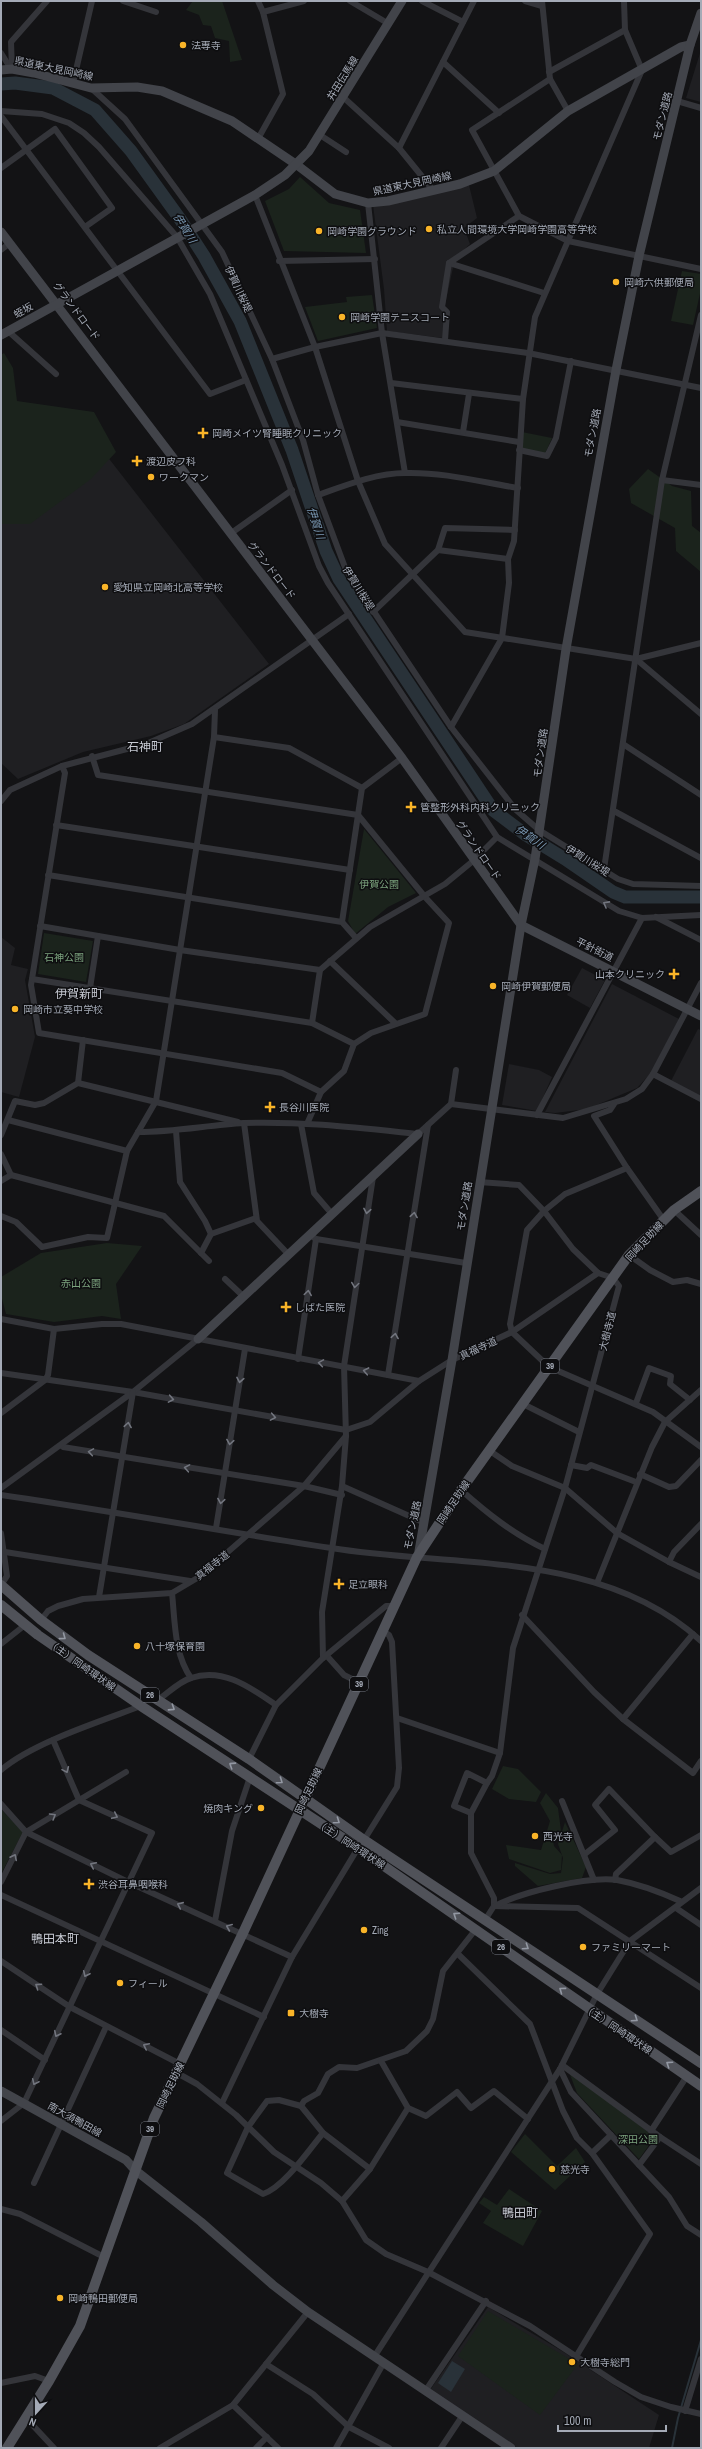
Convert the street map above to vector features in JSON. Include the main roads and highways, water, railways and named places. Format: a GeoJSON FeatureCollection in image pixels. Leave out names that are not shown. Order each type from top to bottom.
{"type":"FeatureCollection","features":[{"type":"Feature","properties":{"kind":"main road","name":"岡崎足助線"},"geometry":{"type":"LineString","coordinates":[[7,2448],[49,2381],[80,2326],[154,2118],[243,1933],[417,1557],[461,1490],[629,1255],[663,1219],[701,1191]]}},
{"type":"Feature","properties":{"kind":"main road","name":"（主）岡崎環状線"},"geometry":{"type":"LineString","coordinates":[[1,1585],[41,1620],[88,1655],[249,1759],[305,1798],[361,1844],[476,1929],[589,2010],[701,2086]]}},
{"type":"Feature","properties":{"kind":"main road","name":"（主）岡崎環状線"},"geometry":{"type":"LineString","coordinates":[[1,1605],[25,1625],[141,1706],[299,1810],[361,1844],[485,1920],[701,2063]]}},
{"type":"Feature","properties":{"kind":"waterway","name":"伊賀川"},"geometry":{"type":"LineString","coordinates":[[1,84],[15,83],[53,88],[95,110],[131,151],[180,219],[204,256],[240,321],[292,450],[326,551],[339,579],[493,810],[526,835],[565,859],[613,892],[625,897],[701,897]]}},
{"type":"Feature","properties":{"kind":"waterway"},"geometry":{"type":"LineString","coordinates":[[672,2448],[678,2418],[701,2340]]}},
{"type":"Feature","properties":{"kind":"place","name":"法専寺"},"geometry":{"type":"Point","coordinates":[183,45]}},
{"type":"Feature","properties":{"kind":"place","name":"私立人間環境大学岡崎学園高等学校"},"geometry":{"type":"Point","coordinates":[429,229]}},
{"type":"Feature","properties":{"kind":"place","name":"岡崎学園グラウンド"},"geometry":{"type":"Point","coordinates":[319,231]}},
{"type":"Feature","properties":{"kind":"place","name":"岡崎六供郵便局"},"geometry":{"type":"Point","coordinates":[616,282]}},
{"type":"Feature","properties":{"kind":"place","name":"岡崎学園テニスコート"},"geometry":{"type":"Point","coordinates":[342,317]}},
{"type":"Feature","properties":{"kind":"place","name":"岡崎メイツ腎睡眠クリニック"},"geometry":{"type":"Point","coordinates":[203,433]}},
{"type":"Feature","properties":{"kind":"place","name":"渡辺皮フ科"},"geometry":{"type":"Point","coordinates":[137,461]}},
{"type":"Feature","properties":{"kind":"place","name":"ワークマン"},"geometry":{"type":"Point","coordinates":[151,477]}},
{"type":"Feature","properties":{"kind":"place","name":"愛知県立岡崎北高等学校"},"geometry":{"type":"Point","coordinates":[105,587]}},
{"type":"Feature","properties":{"kind":"place","name":"管整形外科内科クリニック"},"geometry":{"type":"Point","coordinates":[411,807]}},
{"type":"Feature","properties":{"kind":"place","name":"山本クリニック"},"geometry":{"type":"Point","coordinates":[674,974]}},
{"type":"Feature","properties":{"kind":"place","name":"岡崎伊賀郵便局"},"geometry":{"type":"Point","coordinates":[493,986]}},
{"type":"Feature","properties":{"kind":"place","name":"岡崎市立葵中学校"},"geometry":{"type":"Point","coordinates":[15,1009]}},
{"type":"Feature","properties":{"kind":"place","name":"長谷川医院"},"geometry":{"type":"Point","coordinates":[270,1107]}},
{"type":"Feature","properties":{"kind":"place","name":"しばた医院"},"geometry":{"type":"Point","coordinates":[286,1307]}},
{"type":"Feature","properties":{"kind":"place","name":"足立眼科"},"geometry":{"type":"Point","coordinates":[339,1584]}},
{"type":"Feature","properties":{"kind":"place","name":"八十塚保育園"},"geometry":{"type":"Point","coordinates":[137,1646]}},
{"type":"Feature","properties":{"kind":"place","name":"焼肉キング"},"geometry":{"type":"Point","coordinates":[261,1808]}},
{"type":"Feature","properties":{"kind":"place","name":"西光寺"},"geometry":{"type":"Point","coordinates":[535,1836]}},
{"type":"Feature","properties":{"kind":"place","name":"渋谷耳鼻咽喉科"},"geometry":{"type":"Point","coordinates":[89,1884]}},
{"type":"Feature","properties":{"kind":"place","name":"Zing"},"geometry":{"type":"Point","coordinates":[364,1930]}},
{"type":"Feature","properties":{"kind":"place","name":"ファミリーマート"},"geometry":{"type":"Point","coordinates":[583,1947]}},
{"type":"Feature","properties":{"kind":"place","name":"フィール"},"geometry":{"type":"Point","coordinates":[120,1983]}},
{"type":"Feature","properties":{"kind":"place","name":"大樹寺"},"geometry":{"type":"Point","coordinates":[291,2013]}},
{"type":"Feature","properties":{"kind":"place","name":"慈光寺"},"geometry":{"type":"Point","coordinates":[552,2169]}},
{"type":"Feature","properties":{"kind":"place","name":"岡崎鴨田郵便局"},"geometry":{"type":"Point","coordinates":[60,2298]}},
{"type":"Feature","properties":{"kind":"place","name":"大樹寺総門"},"geometry":{"type":"Point","coordinates":[572,2362]}},
{"type":"Feature","properties":{"kind":"district","name":"石神町"},"geometry":{"type":"Point","coordinates":[145,747]}},
{"type":"Feature","properties":{"kind":"district","name":"伊賀新町"},"geometry":{"type":"Point","coordinates":[79,994]}},
{"type":"Feature","properties":{"kind":"district","name":"鴨田本町"},"geometry":{"type":"Point","coordinates":[55,1939]}},
{"type":"Feature","properties":{"kind":"district","name":"鴨田町"},"geometry":{"type":"Point","coordinates":[520,2213]}},
{"type":"Feature","properties":{"kind":"park label","name":"伊賀公園"},"geometry":{"type":"Point","coordinates":[379,884]}},
{"type":"Feature","properties":{"kind":"park label","name":"石神公園"},"geometry":{"type":"Point","coordinates":[64,957]}},
{"type":"Feature","properties":{"kind":"park label","name":"赤山公園"},"geometry":{"type":"Point","coordinates":[81,1283]}},
{"type":"Feature","properties":{"kind":"park label","name":"深田公園"},"geometry":{"type":"Point","coordinates":[638,2139]}}]}
